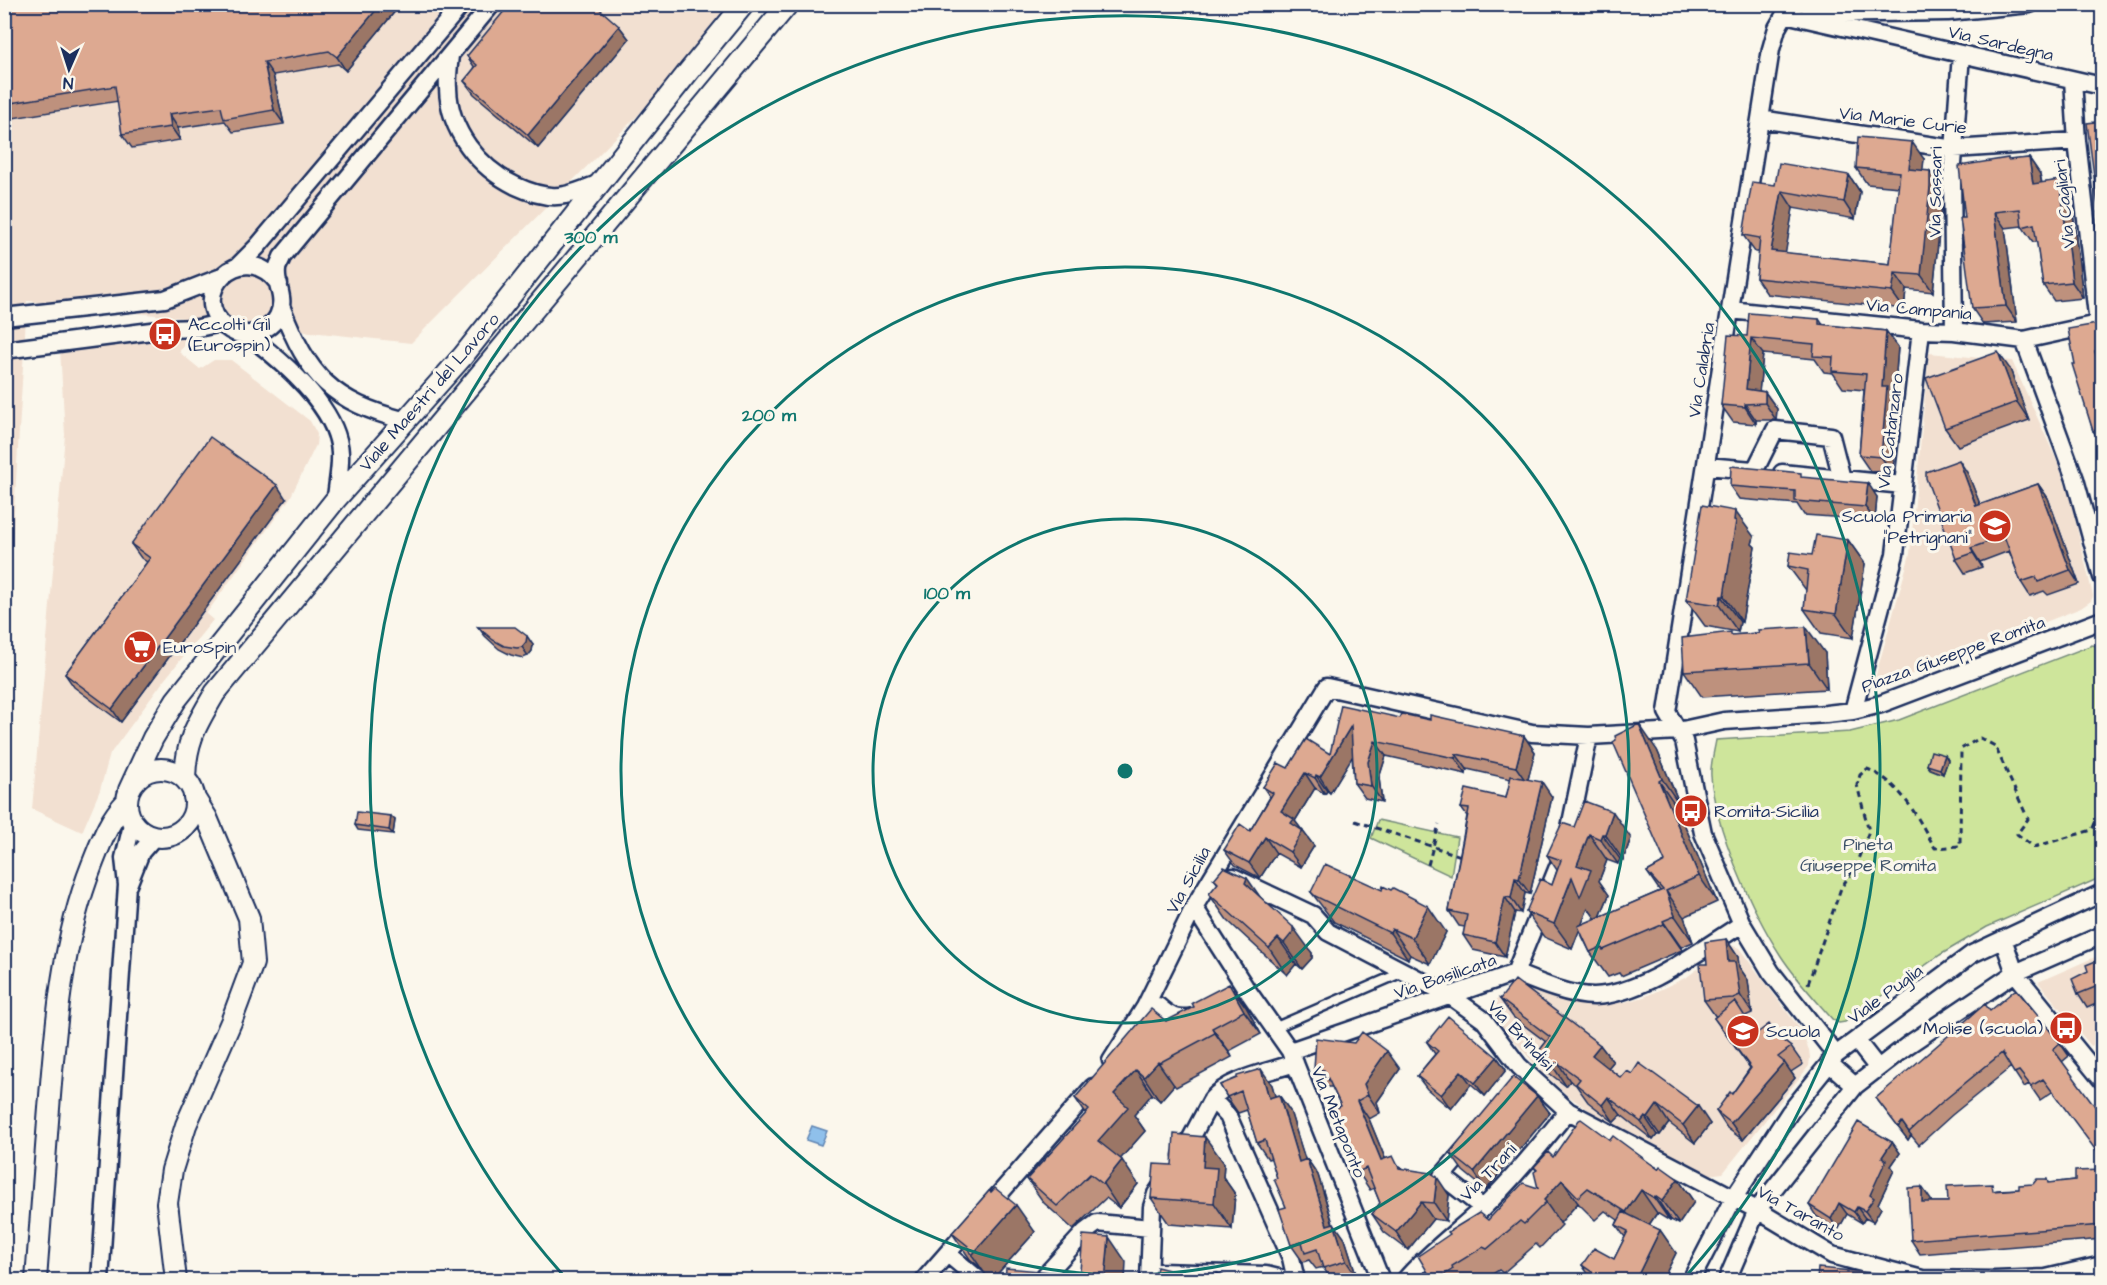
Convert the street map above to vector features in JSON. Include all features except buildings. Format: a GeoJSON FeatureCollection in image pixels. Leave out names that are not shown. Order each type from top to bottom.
{"type":"FeatureCollection","features":[{"type":"Feature","properties":{"kind":"street"},"geometry":{"type":"LineString","coordinates":[[238,266],[257,247],[462,4]]}},
{"type":"Feature","properties":{"kind":"street"},"geometry":{"type":"LineString","coordinates":[[219,278],[212,296],[216,315],[221,323],[238,333],[248,334],[260,332],[270,326],[281,306],[282,295],[277,270],[282,257],[492,4]]}},
{"type":"Feature","properties":{"kind":"street","name":"Viale Maestri del Lavoro"},"geometry":{"type":"LineString","coordinates":[[128,795],[153,738],[176,700],[336,499],[463,356],[744,4]]}},
{"type":"Feature","properties":{"kind":"street","name":"Viale Maestri del Lavoro"},"geometry":{"type":"LineString","coordinates":[[189,788],[185,756],[192,733],[215,693],[788,4]]}},
{"type":"Feature","properties":{"kind":"street"},"geometry":{"type":"LineString","coordinates":[[1785,14],[1948,12],[2030,4]]}},
{"type":"Feature","properties":{"kind":"street","name":"Via Sardegna"},"geometry":{"type":"LineString","coordinates":[[1785,14],[2103,86]]}},
{"type":"Feature","properties":{"kind":"street","name":"Via Calabria"},"geometry":{"type":"LineString","coordinates":[[1678,731],[1667,712],[1771,49],[1777,28],[1785,14]]}},
{"type":"Feature","properties":{"kind":"street","name":"Via Sassari"},"geometry":{"type":"LineString","coordinates":[[1954,331],[1952,178],[1961,54]]}},
{"type":"Feature","properties":{"kind":"street"},"geometry":{"type":"LineString","coordinates":[[450,56],[447,89],[452,114],[466,143],[481,163],[502,179],[533,194],[563,196],[600,183]]}},
{"type":"Feature","properties":{"kind":"street","name":"Via Cagliari"},"geometry":{"type":"LineString","coordinates":[[2073,80],[2077,141],[2100,323]]}},
{"type":"Feature","properties":{"kind":"street","name":"Via Marie Curie"},"geometry":{"type":"LineString","coordinates":[[1760,119],[1954,149],[2077,141]]}},
{"type":"Feature","properties":{"kind":"street"},"geometry":{"type":"LineString","coordinates":[[4,317],[165,298],[219,278],[238,266],[250,265],[262,268],[279,284]]}},
{"type":"Feature","properties":{"kind":"street"},"geometry":{"type":"LineString","coordinates":[[281,306],[293,336],[308,363],[331,390],[376,413],[406,422]]}},
{"type":"Feature","properties":{"kind":"street","name":"Via Campania"},"geometry":{"type":"LineString","coordinates":[[1730,310],[1921,330],[1954,331],[2024,340],[2100,323]]}},
{"type":"Feature","properties":{"kind":"street"},"geometry":{"type":"LineString","coordinates":[[4,350],[166,329],[198,328],[221,323]]}},
{"type":"Feature","properties":{"kind":"street","name":"Via Catanzaro"},"geometry":{"type":"LineString","coordinates":[[1853,711],[1895,554],[1921,330]]}},
{"type":"Feature","properties":{"kind":"street"},"geometry":{"type":"LineString","coordinates":[[248,334],[285,366],[316,399],[333,424],[340,452],[336,499]]}},
{"type":"Feature","properties":{"kind":"street"},"geometry":{"type":"LineString","coordinates":[[2024,340],[2075,479],[2103,577]]}},
{"type":"Feature","properties":{"kind":"street"},"geometry":{"type":"LineString","coordinates":[[1755,470],[1775,430],[1831,436],[1842,479]]}},
{"type":"Feature","properties":{"kind":"street"},"geometry":{"type":"LineString","coordinates":[[1706,466],[1903,485]]}},
{"type":"Feature","properties":{"kind":"street","name":"Piazza Giuseppe Romita"},"geometry":{"type":"LineString","coordinates":[[1678,731],[1724,721],[1853,711],[1903,697],[2103,620]]}},
{"type":"Feature","properties":{"kind":"street","name":"Via Sicilia"},"geometry":{"type":"LineString","coordinates":[[924,1281],[1101,1078],[1145,1007],[1194,907],[1327,687],[1532,733],[1589,736],[1678,731]]}},
{"type":"Feature","properties":{"kind":"street"},"geometry":{"type":"LineString","coordinates":[[1678,731],[1684,741],[1703,832],[1742,924],[1771,972],[1832,1059],[1855,1086]]}},
{"type":"Feature","properties":{"kind":"street"},"geometry":{"type":"LineString","coordinates":[[1515,973],[1566,848],[1589,736]]}},
{"type":"Feature","properties":{"kind":"street"},"geometry":{"type":"LineString","coordinates":[[36,1281],[55,1039],[70,933],[85,883],[113,816],[136,780],[151,771],[169,771],[189,788],[207,818],[249,918],[253,963],[231,1022],[186,1125],[172,1170],[167,1203],[176,1281]]}},
{"type":"Feature","properties":{"kind":"street"},"geometry":{"type":"LineString","coordinates":[[128,795],[128,814],[139,829],[155,836],[166,836],[177,832],[189,822],[194,811],[189,788]]}},
{"type":"Feature","properties":{"kind":"street"},"geometry":{"type":"LineString","coordinates":[[100,1281],[128,885],[124,858],[132,821]]}},
{"type":"Feature","properties":{"kind":"street"},"geometry":{"type":"LineString","coordinates":[[128,885],[141,852],[155,836]]}},
{"type":"Feature","properties":{"kind":"street","name":"Via Brindisi"},"geometry":{"type":"LineString","coordinates":[[1216,869],[1313,915],[1328,932],[1449,995],[1484,1020],[1519,1066],[1568,1111],[1733,1199]]}},
{"type":"Feature","properties":{"kind":"street","name":"Viale Puglia"},"geometry":{"type":"LineString","coordinates":[[1691,1281],[1733,1199],[1790,1112],[1832,1059],[1972,954],[2103,893]]}},
{"type":"Feature","properties":{"kind":"street","name":"Via Metaponto"},"geometry":{"type":"LineString","coordinates":[[1194,907],[1292,1057],[1381,1281]]}},
{"type":"Feature","properties":{"kind":"street","name":"Via Basilicata"},"geometry":{"type":"LineString","coordinates":[[1212,1099],[1229,1085],[1292,1057],[1449,995],[1515,973],[1554,988],[1594,996],[1627,989],[1663,973],[1742,924]]}},
{"type":"Feature","properties":{"kind":"street"},"geometry":{"type":"LineString","coordinates":[[1727,1281],[1757,1210],[1855,1086],[1877,1067],[2015,973],[2103,934]]}},
{"type":"Feature","properties":{"kind":"street"},"geometry":{"type":"LineString","coordinates":[[2003,939],[2015,973],[2103,1080]]}},
{"type":"Feature","properties":{"kind":"street"},"geometry":{"type":"LineString","coordinates":[[1227,998],[1245,987]]}},
{"type":"Feature","properties":{"kind":"street"},"geometry":{"type":"LineString","coordinates":[[1145,1007],[1158,1006],[1179,1020],[1193,1017],[1209,1009]]}},
{"type":"Feature","properties":{"kind":"street"},"geometry":{"type":"LineString","coordinates":[[1856,1040],[1877,1067]]}},
{"type":"Feature","properties":{"kind":"street"},"geometry":{"type":"LineString","coordinates":[[1514,1090],[1528,1073]]}},
{"type":"Feature","properties":{"kind":"street"},"geometry":{"type":"LineString","coordinates":[[1287,1281],[1266,1275],[1150,1276],[1152,1207],[1156,1194],[1182,1155],[1212,1099],[1228,1116],[1291,1258],[1296,1281]]}},
{"type":"Feature","properties":{"kind":"street","name":"Via Trani"},"geometry":{"type":"LineString","coordinates":[[1405,1281],[1438,1246],[1483,1208],[1520,1170],[1568,1111]]}},
{"type":"Feature","properties":{"kind":"street"},"geometry":{"type":"LineString","coordinates":[[1478,1133],[1442,1176],[1483,1208]]}},
{"type":"Feature","properties":{"kind":"street","name":"Via Taranto"},"geometry":{"type":"LineString","coordinates":[[1733,1199],[1757,1210],[1832,1255],[1922,1279],[1994,1281],[2046,1278],[2103,1265]]}},
{"type":"Feature","properties":{"kind":"street"},"geometry":{"type":"LineString","coordinates":[[1041,1281],[1085,1232],[1097,1222],[1151,1228]]}},
{"type":"Feature","properties":{"kind":"street"},"geometry":{"type":"LineString","coordinates":[[948,1254],[979,1281]]}},
{"type":"Feature","properties":{"kind":"lane"},"geometry":{"type":"LineString","coordinates":[[1274,1029],[1403,972]]}},
{"type":"Feature","properties":{"kind":"path"},"geometry":{"type":"LineString","coordinates":[[1808,984],[1841,888],[1855,867],[1869,831],[1857,785],[1860,775],[1867,769],[1880,774],[1890,782],[1912,808],[1935,848],[1960,846],[1961,748],[1980,738],[1995,746],[2028,819],[2017,834],[2034,847],[2092,830],[2103,807]]}},
{"type":"Feature","properties":{"kind":"path"},"geometry":{"type":"LineString","coordinates":[[2103,740],[2100,744],[2103,749]]}},
{"type":"Feature","properties":{"kind":"path"},"geometry":{"type":"LineString","coordinates":[[1355,821],[1461,856]]}},
{"type":"Feature","properties":{"kind":"path"},"geometry":{"type":"LineString","coordinates":[[1428,865],[1439,824]]}},
{"type":"Feature","properties":{"kind":"shaded area"},"geometry":{"type":"Polygon","coordinates":[[[5,5],[733,5],[659,94],[411,343],[27,301],[5,660],[5,5]]]}},
{"type":"Feature","properties":{"kind":"shaded area"},"geometry":{"type":"Polygon","coordinates":[[[182,334],[186,337],[186,342],[179,352],[200,369],[214,360],[231,360],[310,421],[317,434],[316,445],[290,498],[206,614],[213,620],[165,679],[110,754],[100,790],[82,832],[32,809],[65,435],[60,348],[182,334]]]}},
{"type":"Feature","properties":{"kind":"shaded area","name":"Scuola Primaria \"Petrignani\""},"geometry":{"type":"Polygon","coordinates":[[[1929,353],[2012,361],[2060,468],[2070,498],[2093,596],[2091,601],[2081,608],[1884,685],[1879,684],[1875,678],[1910,554],[1929,353]]]}},
{"type":"Feature","properties":{"kind":"shaded area"},"geometry":{"type":"Polygon","coordinates":[[[1731,945],[1739,948],[1800,1029],[1810,1058],[1809,1066],[1723,1173],[1708,1175],[1611,1125],[1568,1096],[1538,1068],[1489,1012],[1493,1001],[1518,989],[1526,988],[1556,999],[1578,1003],[1625,1002],[1644,997],[1687,977],[1712,958],[1722,947],[1731,945]]]}},
{"type":"Feature","properties":{"kind":"shaded area"},"geometry":{"type":"Polygon","coordinates":[[[2102,954],[2102,1041],[2091,1046],[2038,982],[2102,954]]]}},
{"type":"Feature","properties":{"kind":"green space","name":"Pineta Giuseppe Romita"},"geometry":{"type":"Polygon","coordinates":[[[2092,645],[2102,647],[2102,877],[1987,927],[1940,955],[1845,1022],[1839,1023],[1833,1020],[1781,956],[1747,894],[1727,844],[1714,797],[1711,772],[1716,740],[1850,732],[1899,720],[2092,645]]]}},
{"type":"Feature","properties":{"kind":"green space"},"geometry":{"type":"Polygon","coordinates":[[[1378,820],[1457,837],[1451,876],[1371,838],[1378,820]]]}},
{"type":"Feature","properties":{"kind":"water"},"geometry":{"type":"Polygon","coordinates":[[[812,1126],[827,1131],[821,1145],[806,1140],[812,1126]]]}},
{"type":"Feature","properties":{"kind":"place","name":"Accolti Gil (Eurospin)"},"geometry":{"type":"Point","coordinates":[165,334]}},
{"type":"Feature","properties":{"kind":"place","name":"Scuola Primaria \"Petrignani\""},"geometry":{"type":"Point","coordinates":[1995,526]}},
{"type":"Feature","properties":{"kind":"place","name":"EuroSpin"},"geometry":{"type":"Point","coordinates":[140,647]}},
{"type":"Feature","properties":{"kind":"place","name":"Romita-Sicilia"},"geometry":{"type":"Point","coordinates":[1691,811]}},
{"type":"Feature","properties":{"kind":"place","name":"Molise (scuola)"},"geometry":{"type":"Point","coordinates":[2066,1028]}},
{"type":"Feature","properties":{"kind":"place","name":"Scuola"},"geometry":{"type":"Point","coordinates":[1743,1031]}}]}
